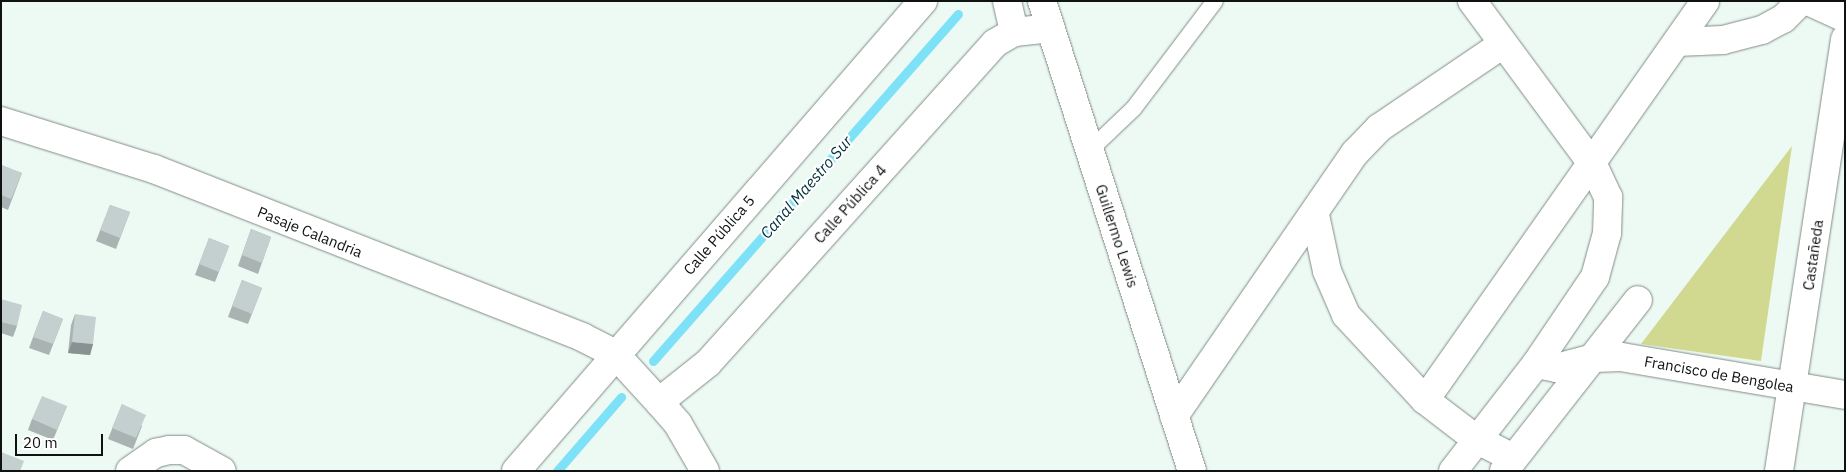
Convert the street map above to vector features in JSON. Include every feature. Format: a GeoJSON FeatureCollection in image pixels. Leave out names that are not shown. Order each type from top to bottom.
{"type":"FeatureCollection","features":[{"type":"Feature","properties":{"kind":"street","name":"Calle Pública 5"},"geometry":{"type":"LineString","coordinates":[[516,471],[615,354],[923,1]]}},
{"type":"Feature","properties":{"kind":"street"},"geometry":{"type":"LineString","coordinates":[[1007,1],[1014,32]]}},
{"type":"Feature","properties":{"kind":"street","name":"Guillermo Lewis"},"geometry":{"type":"LineString","coordinates":[[1042,1],[1192,471]]}},
{"type":"Feature","properties":{"kind":"street"},"geometry":{"type":"LineString","coordinates":[[1453,471],[1536,364],[1594,277],[1607,233],[1608,197],[1593,165],[1472,1]]}},
{"type":"Feature","properties":{"kind":"street"},"geometry":{"type":"LineString","coordinates":[[1426,400],[1593,165],[1705,1]]}},
{"type":"Feature","properties":{"kind":"street"},"geometry":{"type":"LineString","coordinates":[[1677,42],[1723,40],[1762,30],[1783,19],[1801,1]]}},
{"type":"Feature","properties":{"kind":"street"},"geometry":{"type":"LineString","coordinates":[[1808,1],[1845,18]]}},
{"type":"Feature","properties":{"kind":"street","name":"Calle Pública 4"},"geometry":{"type":"LineString","coordinates":[[659,402],[708,363],[995,43],[1014,32],[1050,28]]}},
{"type":"Feature","properties":{"kind":"street","name":"Castañeda"},"geometry":{"type":"LineString","coordinates":[[1779,471],[1845,39]]}},
{"type":"Feature","properties":{"kind":"street"},"geometry":{"type":"LineString","coordinates":[[1174,416],[1315,215],[1355,153],[1379,128],[1503,44]]}},
{"type":"Feature","properties":{"kind":"street","name":"Pasaje Calandria"},"geometry":{"type":"LineString","coordinates":[[1,121],[154,169],[582,337],[615,354]]}},
{"type":"Feature","properties":{"kind":"street"},"geometry":{"type":"LineString","coordinates":[[1315,215],[1327,271],[1346,315],[1426,400],[1508,465],[1638,300]]}},
{"type":"Feature","properties":{"kind":"street"},"geometry":{"type":"LineString","coordinates":[[615,354],[678,424],[705,471]]}},
{"type":"Feature","properties":{"kind":"street","name":"Francisco de Bengolea"},"geometry":{"type":"LineString","coordinates":[[1536,364],[1556,368],[1594,358],[1621,357],[1845,395]]}},
{"type":"Feature","properties":{"kind":"street"},"geometry":{"type":"LineString","coordinates":[[130,471],[156,453],[184,450],[222,471]]}},
{"type":"Feature","properties":{"kind":"lane"},"geometry":{"type":"LineString","coordinates":[[1090,150],[1134,108],[1215,1]]}},
{"type":"Feature","properties":{"kind":"green space"},"geometry":{"type":"Polygon","coordinates":[[[1792,146],[1761,361],[1641,344],[1792,146]]]}},
{"type":"Feature","properties":{"kind":"building"},"geometry":{"type":"Polygon","coordinates":[[[2,165],[22,173],[11,199],[1,195],[2,165]]]}},
{"type":"Feature","properties":{"kind":"building"},"geometry":{"type":"Polygon","coordinates":[[[110,205],[130,212],[120,238],[100,230],[110,205]]]}},
{"type":"Feature","properties":{"kind":"building"},"geometry":{"type":"Polygon","coordinates":[[[251,229],[271,237],[262,263],[242,255],[251,229]]]}},
{"type":"Feature","properties":{"kind":"building"},"geometry":{"type":"Polygon","coordinates":[[[209,238],[229,246],[219,272],[199,264],[209,238]]]}},
{"type":"Feature","properties":{"kind":"building"},"geometry":{"type":"Polygon","coordinates":[[[242,280],[262,288],[252,314],[232,306],[242,280]]]}},
{"type":"Feature","properties":{"kind":"building"},"geometry":{"type":"Polygon","coordinates":[[[1,299],[22,305],[17,326],[1,322],[1,299]]]}},
{"type":"Feature","properties":{"kind":"building"},"geometry":{"type":"Polygon","coordinates":[[[43,311],[63,319],[53,344],[33,337],[43,311]]]}},
{"type":"Feature","properties":{"kind":"building"},"geometry":{"type":"Polygon","coordinates":[[[75,314],[96,317],[93,344],[72,342],[75,314]]]}},
{"type":"Feature","properties":{"kind":"building"},"geometry":{"type":"Polygon","coordinates":[[[42,396],[67,406],[57,430],[32,419],[42,396]]]}},
{"type":"Feature","properties":{"kind":"building"},"geometry":{"type":"Polygon","coordinates":[[[122,404],[146,415],[136,438],[112,428],[122,404]]]}},
{"type":"Feature","properties":{"kind":"building"},"geometry":{"type":"Polygon","coordinates":[[[1,452],[24,461],[20,471],[1,471],[1,452]]]}},
{"type":"Feature","properties":{"kind":"waterway","name":"Canal Maestro Sur"},"geometry":{"type":"LineString","coordinates":[[653,361],[958,14]]}},
{"type":"Feature","properties":{"kind":"waterway","name":"Canal Maestro Sur"},"geometry":{"type":"LineString","coordinates":[[557,471],[621,397]]}}]}
